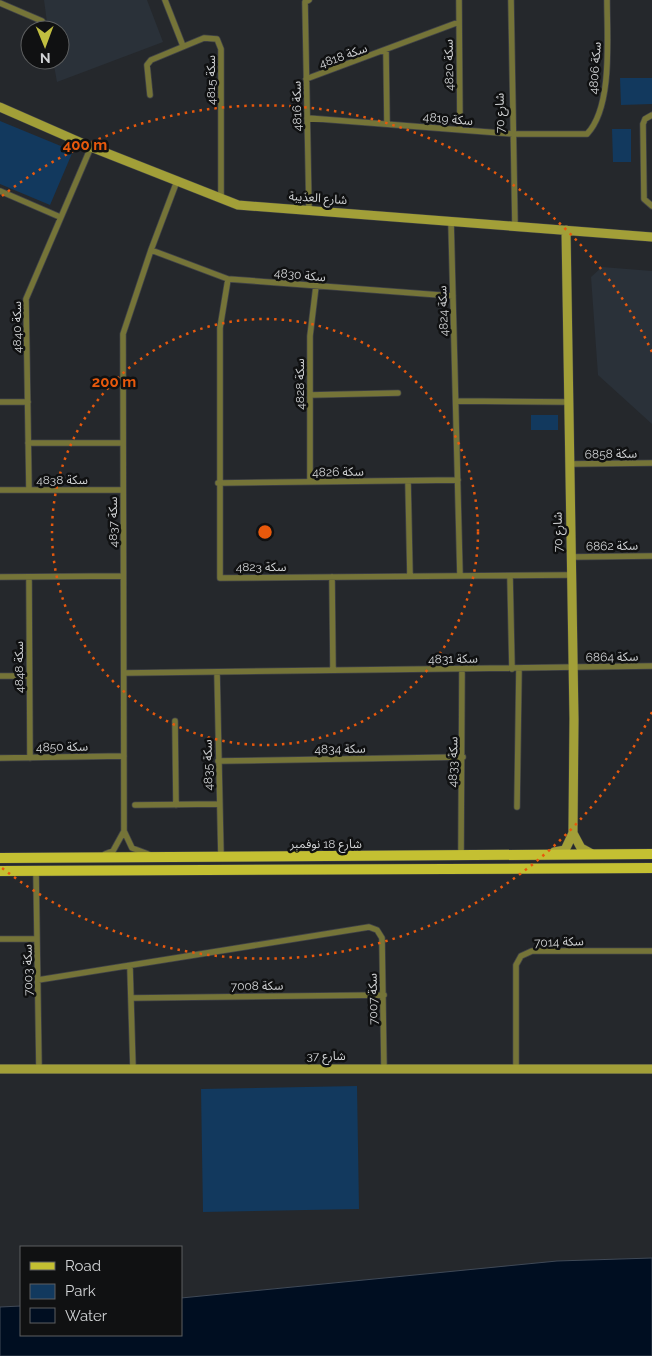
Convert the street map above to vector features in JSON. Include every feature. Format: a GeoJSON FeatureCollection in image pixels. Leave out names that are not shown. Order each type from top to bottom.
{"type":"FeatureCollection","features":[{"type":"Feature","properties":{"kind":"main road","name":"شارع 18 نوفمبر"},"geometry":{"type":"LineString","coordinates":[[0,858],[652,854]]}},
{"type":"Feature","properties":{"kind":"main road","name":"شارع 18 نوفمبر"},"geometry":{"type":"LineString","coordinates":[[0,871],[652,868]]}},
{"type":"Feature","properties":{"kind":"street"},"geometry":{"type":"LineString","coordinates":[[165,0],[183,46]]}},
{"type":"Feature","properties":{"kind":"street","name":"سكة 4820"},"geometry":{"type":"LineString","coordinates":[[458,0],[460,130]]}},
{"type":"Feature","properties":{"kind":"street","name":"شارع 70"},"geometry":{"type":"LineString","coordinates":[[511,0],[515,226]]}},
{"type":"Feature","properties":{"kind":"street","name":"سكة 4806"},"geometry":{"type":"LineString","coordinates":[[587,134],[596,125],[601,112],[607,58],[607,0]]}},
{"type":"Feature","properties":{"kind":"street","name":"سكة 4816"},"geometry":{"type":"LineString","coordinates":[[307,1],[306,79],[310,210]]}},
{"type":"Feature","properties":{"kind":"street"},"geometry":{"type":"LineString","coordinates":[[0,3],[40,20]]}},
{"type":"Feature","properties":{"kind":"street","name":"سكة 4818"},"geometry":{"type":"LineString","coordinates":[[306,79],[459,22]]}},
{"type":"Feature","properties":{"kind":"street","name":"سكة 4815"},"geometry":{"type":"LineString","coordinates":[[150,95],[147,65],[151,60],[210,37],[217,39],[221,49],[221,199]]}},
{"type":"Feature","properties":{"kind":"street","name":"سكة 4818"},"geometry":{"type":"LineString","coordinates":[[386,50],[386,124]]}},
{"type":"Feature","properties":{"kind":"street","name":"شارع العذيبة"},"geometry":{"type":"LineString","coordinates":[[0,107],[91,147],[238,205],[652,237]]}},
{"type":"Feature","properties":{"kind":"street"},"geometry":{"type":"LineString","coordinates":[[652,115],[645,119],[643,134],[644,199],[652,206]]}},
{"type":"Feature","properties":{"kind":"street","name":"سكة 4819"},"geometry":{"type":"LineString","coordinates":[[307,118],[513,134],[587,134]]}},
{"type":"Feature","properties":{"kind":"street","name":"سكة 4840"},"geometry":{"type":"LineString","coordinates":[[29,490],[26,299],[91,147]]}},
{"type":"Feature","properties":{"kind":"street","name":"سكة 4837"},"geometry":{"type":"LineString","coordinates":[[124,831],[123,334],[151,250],[177,181]]}},
{"type":"Feature","properties":{"kind":"street"},"geometry":{"type":"LineString","coordinates":[[0,191],[60,217]]}},
{"type":"Feature","properties":{"kind":"street","name":"سكة 4824"},"geometry":{"type":"LineString","coordinates":[[450,221],[460,576]]}},
{"type":"Feature","properties":{"kind":"street","name":"شارع 70"},"geometry":{"type":"LineString","coordinates":[[566,230],[572,575],[573,833]]}},
{"type":"Feature","properties":{"kind":"street","name":"سكة 4830"},"geometry":{"type":"LineString","coordinates":[[151,250],[228,279],[453,296]]}},
{"type":"Feature","properties":{"kind":"street","name":"سكة 4823"},"geometry":{"type":"LineString","coordinates":[[228,279],[220,328],[218,483],[220,578],[572,575]]}},
{"type":"Feature","properties":{"kind":"street","name":"سكة 4828"},"geometry":{"type":"LineString","coordinates":[[310,482],[310,336],[316,286]]}},
{"type":"Feature","properties":{"kind":"street"},"geometry":{"type":"LineString","coordinates":[[310,395],[398,393]]}},
{"type":"Feature","properties":{"kind":"street"},"geometry":{"type":"LineString","coordinates":[[456,401],[569,402]]}},
{"type":"Feature","properties":{"kind":"street"},"geometry":{"type":"LineString","coordinates":[[0,402],[28,402]]}},
{"type":"Feature","properties":{"kind":"street"},"geometry":{"type":"LineString","coordinates":[[28,443],[123,443]]}},
{"type":"Feature","properties":{"kind":"street","name":"سكة 6858"},"geometry":{"type":"LineString","coordinates":[[570,464],[652,463]]}},
{"type":"Feature","properties":{"kind":"street","name":"سكة 4826"},"geometry":{"type":"LineString","coordinates":[[218,483],[458,480]]}},
{"type":"Feature","properties":{"kind":"street"},"geometry":{"type":"LineString","coordinates":[[408,481],[410,576]]}},
{"type":"Feature","properties":{"kind":"street","name":"سكة 4838"},"geometry":{"type":"LineString","coordinates":[[0,490],[124,490]]}},
{"type":"Feature","properties":{"kind":"street","name":"سكة 6862"},"geometry":{"type":"LineString","coordinates":[[571,557],[652,556]]}},
{"type":"Feature","properties":{"kind":"street"},"geometry":{"type":"LineString","coordinates":[[0,577],[123,576]]}},
{"type":"Feature","properties":{"kind":"street"},"geometry":{"type":"LineString","coordinates":[[510,576],[512,668]]}},
{"type":"Feature","properties":{"kind":"street","name":"سكة 4848"},"geometry":{"type":"LineString","coordinates":[[29,577],[30,758]]}},
{"type":"Feature","properties":{"kind":"street"},"geometry":{"type":"LineString","coordinates":[[332,577],[333,670]]}},
{"type":"Feature","properties":{"kind":"street","name":"سكة 6864"},"geometry":{"type":"LineString","coordinates":[[573,668],[652,666]]}},
{"type":"Feature","properties":{"kind":"street"},"geometry":{"type":"LineString","coordinates":[[517,807],[519,668]]}},
{"type":"Feature","properties":{"kind":"street","name":"سكة 4831"},"geometry":{"type":"LineString","coordinates":[[124,673],[573,668]]}},
{"type":"Feature","properties":{"kind":"street","name":"سكة 4833"},"geometry":{"type":"LineString","coordinates":[[461,856],[462,669]]}},
{"type":"Feature","properties":{"kind":"street","name":"سكة 4835"},"geometry":{"type":"LineString","coordinates":[[217,672],[221,857]]}},
{"type":"Feature","properties":{"kind":"street"},"geometry":{"type":"LineString","coordinates":[[0,676],[29,676]]}},
{"type":"Feature","properties":{"kind":"street"},"geometry":{"type":"LineString","coordinates":[[175,722],[176,805]]}},
{"type":"Feature","properties":{"kind":"street","name":"سكة 4850"},"geometry":{"type":"LineString","coordinates":[[0,758],[124,756]]}},
{"type":"Feature","properties":{"kind":"street","name":"سكة 4834"},"geometry":{"type":"LineString","coordinates":[[218,761],[463,757]]}},
{"type":"Feature","properties":{"kind":"street"},"geometry":{"type":"LineString","coordinates":[[135,805],[219,804]]}},
{"type":"Feature","properties":{"kind":"street"},"geometry":{"type":"LineString","coordinates":[[124,831],[132,848],[162,856]]}},
{"type":"Feature","properties":{"kind":"street"},"geometry":{"type":"LineString","coordinates":[[96,858],[113,851],[124,831]]}},
{"type":"Feature","properties":{"kind":"street"},"geometry":{"type":"LineString","coordinates":[[573,833],[581,848],[593,854]]}},
{"type":"Feature","properties":{"kind":"street"},"geometry":{"type":"LineString","coordinates":[[542,855],[565,850],[573,833]]}},
{"type":"Feature","properties":{"kind":"street","name":"سكة 7003"},"geometry":{"type":"LineString","coordinates":[[36,871],[39,1069]]}},
{"type":"Feature","properties":{"kind":"street","name":"سكة 7007"},"geometry":{"type":"LineString","coordinates":[[130,967],[369,927],[377,930],[382,938],[384,1069]]}},
{"type":"Feature","properties":{"kind":"street"},"geometry":{"type":"LineString","coordinates":[[0,939],[38,939]]}},
{"type":"Feature","properties":{"kind":"street","name":"سكة 7014"},"geometry":{"type":"LineString","coordinates":[[516,1069],[516,966],[521,956],[532,951],[652,951]]}},
{"type":"Feature","properties":{"kind":"street"},"geometry":{"type":"LineString","coordinates":[[38,980],[130,967],[133,1069]]}},
{"type":"Feature","properties":{"kind":"street","name":"سكة 7008"},"geometry":{"type":"LineString","coordinates":[[131,998],[384,995]]}},
{"type":"Feature","properties":{"kind":"street","name":"شارع 37"},"geometry":{"type":"LineString","coordinates":[[0,1069],[652,1069]]}},
{"type":"Feature","properties":{"kind":"shaded area"},"geometry":{"type":"Polygon","coordinates":[[[44,0],[147,0],[163,42],[57,82],[55,70],[70,70],[70,20],[47,20],[44,0]]]}},
{"type":"Feature","properties":{"kind":"shaded area"},"geometry":{"type":"Polygon","coordinates":[[[602,267],[652,271],[652,424],[598,375],[591,277],[602,267]]]}},
{"type":"Feature","properties":{"kind":"green space"},"geometry":{"type":"Polygon","coordinates":[[[620,78],[652,78],[652,104],[621,105],[620,78]]]}},
{"type":"Feature","properties":{"kind":"green space"},"geometry":{"type":"Polygon","coordinates":[[[0,121],[73,151],[50,205],[0,184],[0,121]]]}},
{"type":"Feature","properties":{"kind":"green space"},"geometry":{"type":"Polygon","coordinates":[[[612,129],[631,129],[631,162],[613,162],[612,129]]]}},
{"type":"Feature","properties":{"kind":"green space"},"geometry":{"type":"Polygon","coordinates":[[[531,415],[558,415],[558,430],[531,430],[531,415]]]}},
{"type":"Feature","properties":{"kind":"green space"},"geometry":{"type":"Polygon","coordinates":[[[357,1086],[359,1209],[203,1212],[201,1089],[357,1086]]]}},
{"type":"Feature","properties":{"kind":"water"},"geometry":{"type":"Polygon","coordinates":[[[652,1258],[652,1356],[0,1356],[0,1307],[20,1306],[20,1336],[182,1336],[182,1298],[557,1261],[652,1258]]]}}]}
